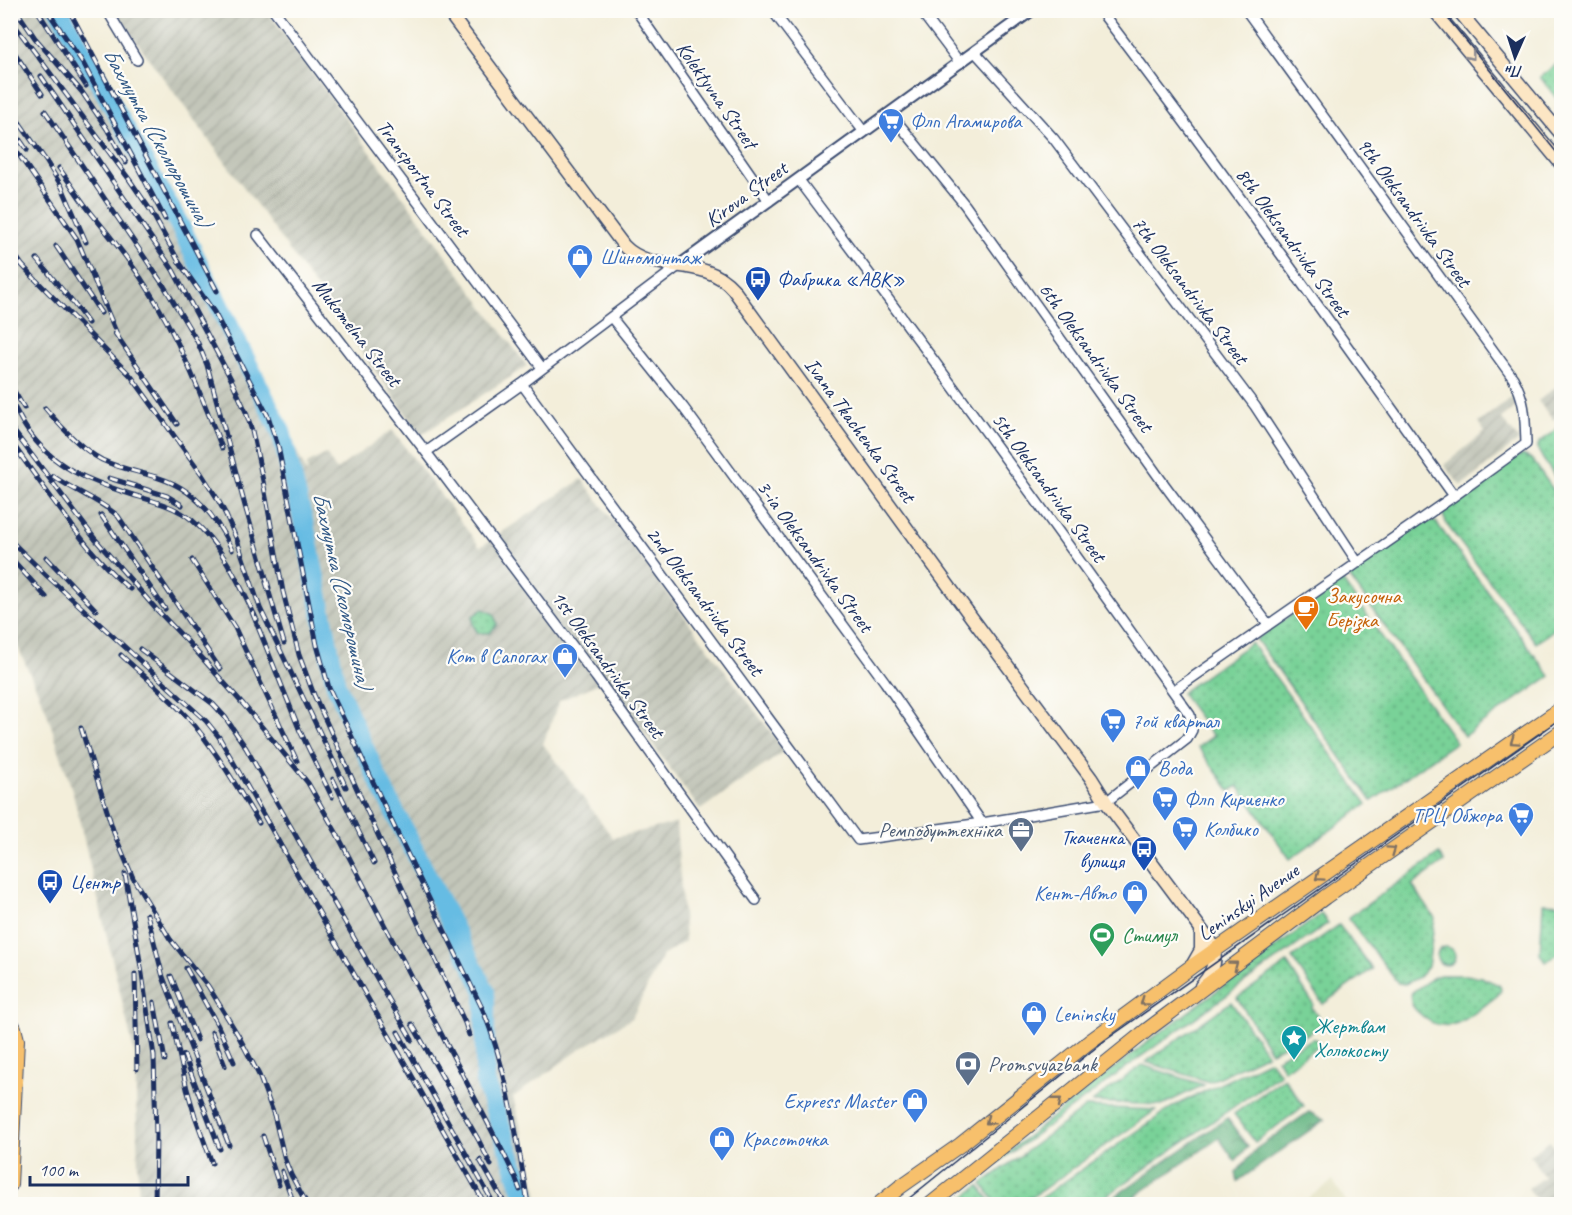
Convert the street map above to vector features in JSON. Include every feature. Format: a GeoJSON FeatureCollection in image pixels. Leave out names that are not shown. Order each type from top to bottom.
{"type":"FeatureCollection","features":[{"type":"Feature","properties":{"kind":"main road","name":"Ivana Tkachenka Street"},"geometry":{"type":"LineString","coordinates":[[447,10],[632,254],[651,261],[699,269],[720,277],[734,289],[1091,778],[1106,802],[1214,945],[1215,951]]}},
{"type":"Feature","properties":{"kind":"main road"},"geometry":{"type":"LineString","coordinates":[[1434,10],[1562,165]]}},
{"type":"Feature","properties":{"kind":"main road"},"geometry":{"type":"LineString","coordinates":[[1458,10],[1562,135]]}},
{"type":"Feature","properties":{"kind":"main road","name":"Leninskyi Avenue"},"geometry":{"type":"LineString","coordinates":[[879,1204],[960,1144],[1089,1042],[1191,967],[1562,708]]}},
{"type":"Feature","properties":{"kind":"main road","name":"Leninskyi Avenue"},"geometry":{"type":"LineString","coordinates":[[931,1204],[1110,1059],[1325,897],[1562,731]]}},
{"type":"Feature","properties":{"kind":"main road"},"geometry":{"type":"LineString","coordinates":[[1191,967],[1201,950],[1201,929]]}},
{"type":"Feature","properties":{"kind":"main road"},"geometry":{"type":"LineString","coordinates":[[1188,1000],[1209,977],[1213,969],[1215,951]]}},
{"type":"Feature","properties":{"kind":"main road"},"geometry":{"type":"LineString","coordinates":[[10,1021],[17,1040],[10,1185]]}},
{"type":"Feature","properties":{"kind":"street"},"geometry":{"type":"LineString","coordinates":[[107,10],[137,60]]}},
{"type":"Feature","properties":{"kind":"street","name":"Transportna Street"},"geometry":{"type":"LineString","coordinates":[[274,10],[542,368]]}},
{"type":"Feature","properties":{"kind":"street","name":"Kolektyvna Street"},"geometry":{"type":"LineString","coordinates":[[636,10],[770,201]]}},
{"type":"Feature","properties":{"kind":"street"},"geometry":{"type":"LineString","coordinates":[[772,10],[864,132]]}},
{"type":"Feature","properties":{"kind":"street"},"geometry":{"type":"LineString","coordinates":[[920,10],[960,63]]}},
{"type":"Feature","properties":{"kind":"street","name":"Kirova Street"},"geometry":{"type":"LineString","coordinates":[[426,452],[1032,10]]}},
{"type":"Feature","properties":{"kind":"street","name":"8th Oleksandrivka Street"},"geometry":{"type":"LineString","coordinates":[[1100,10],[1324,314],[1454,496]]}},
{"type":"Feature","properties":{"kind":"street","name":"9th Oleksandrivka Street"},"geometry":{"type":"LineString","coordinates":[[1246,10],[1514,378],[1521,391],[1526,444],[1454,496]]}},
{"type":"Feature","properties":{"kind":"street","name":"7th Oleksandrivka Street"},"geometry":{"type":"LineString","coordinates":[[975,52],[1054,139],[1241,387],[1358,563]]}},
{"type":"Feature","properties":{"kind":"street","name":"6th Oleksandrivka Street"},"geometry":{"type":"LineString","coordinates":[[890,113],[965,205],[1168,490],[1268,624]]}},
{"type":"Feature","properties":{"kind":"street","name":"5th Oleksandrivka Street"},"geometry":{"type":"LineString","coordinates":[[798,180],[1071,547],[1191,715],[1192,730],[1187,739],[1106,802]]}},
{"type":"Feature","properties":{"kind":"street","name":"Mukomelna Street"},"geometry":{"type":"LineString","coordinates":[[258,235],[426,452]]}},
{"type":"Feature","properties":{"kind":"street","name":"3-ia Oleksandrivka Street"},"geometry":{"type":"LineString","coordinates":[[610,317],[704,435],[885,682],[982,823]]}},
{"type":"Feature","properties":{"kind":"street","name":"2nd Oleksandrivka Street"},"geometry":{"type":"LineString","coordinates":[[522,384],[858,840],[982,823]]}},
{"type":"Feature","properties":{"kind":"street","name":"1st Oleksandrivka Street"},"geometry":{"type":"LineString","coordinates":[[426,452],[596,677],[756,900]]}},
{"type":"Feature","properties":{"kind":"street"},"geometry":{"type":"LineString","coordinates":[[1173,691],[1454,496]]}},
{"type":"Feature","properties":{"kind":"street"},"geometry":{"type":"LineString","coordinates":[[982,823],[1106,802]]}},
{"type":"Feature","properties":{"kind":"shaded area"},"geometry":{"type":"Polygon","coordinates":[[[10,11],[65,11],[176,200],[308,475],[307,464],[326,454],[336,470],[392,430],[480,547],[582,479],[785,751],[700,810],[606,680],[559,701],[543,744],[613,838],[676,823],[685,941],[662,956],[632,1018],[582,1048],[513,1097],[540,1204],[139,1204],[135,1056],[73,793],[45,707],[11,632],[10,11]]]}},
{"type":"Feature","properties":{"kind":"shaded area"},"geometry":{"type":"Polygon","coordinates":[[[114,11],[267,11],[527,366],[421,435],[262,212],[114,11]]]}},
{"type":"Feature","properties":{"kind":"shaded area"},"geometry":{"type":"Polygon","coordinates":[[[1561,383],[1561,414],[1553,420],[1538,401],[1561,383]]]}},
{"type":"Feature","properties":{"kind":"shaded area"},"geometry":{"type":"Polygon","coordinates":[[[1515,395],[1521,402],[1501,418],[1519,440],[1461,486],[1444,465],[1485,432],[1478,423],[1515,395]]]}},
{"type":"Feature","properties":{"kind":"shaded area"},"geometry":{"type":"Polygon","coordinates":[[[1550,1141],[1561,1159],[1561,1204],[1540,1204],[1528,1188],[1544,1177],[1530,1155],[1550,1141]]]}},
{"type":"Feature","properties":{"kind":"shaded area"},"geometry":{"type":"Polygon","coordinates":[[[1333,1181],[1348,1204],[1299,1204],[1333,1181]]]}},
{"type":"Feature","properties":{"kind":"green space"},"geometry":{"type":"Polygon","coordinates":[[[1561,61],[1561,104],[1540,77],[1561,61]]]}},
{"type":"Feature","properties":{"kind":"green space"},"geometry":{"type":"Polygon","coordinates":[[[1561,426],[1561,485],[1537,448],[1539,443],[1561,426]]]}},
{"type":"Feature","properties":{"kind":"green space"},"geometry":{"type":"Polygon","coordinates":[[[1523,455],[1532,459],[1561,501],[1561,624],[1536,643],[1447,525],[1443,515],[1446,506],[1516,457],[1523,455]]]}},
{"type":"Feature","properties":{"kind":"green space"},"geometry":{"type":"Polygon","coordinates":[[[1428,521],[1436,522],[1550,676],[1464,736],[1348,575],[1428,521]]]}},
{"type":"Feature","properties":{"kind":"green space"},"geometry":{"type":"Polygon","coordinates":[[[1342,580],[1456,742],[1372,801],[1256,639],[1342,580]]]}},
{"type":"Feature","properties":{"kind":"green space"},"geometry":{"type":"Polygon","coordinates":[[[483,609],[494,614],[497,624],[490,633],[478,633],[473,625],[473,616],[483,609]]]}},
{"type":"Feature","properties":{"kind":"green space"},"geometry":{"type":"Polygon","coordinates":[[[1251,643],[1367,804],[1290,859],[1238,786],[1230,791],[1198,747],[1213,736],[1181,693],[1251,643]]]}},
{"type":"Feature","properties":{"kind":"green space"},"geometry":{"type":"Polygon","coordinates":[[[1439,854],[1444,862],[1412,885],[1435,918],[1428,967],[1419,977],[1405,984],[1398,983],[1348,918],[1439,854]]]}},
{"type":"Feature","properties":{"kind":"green space"},"geometry":{"type":"Polygon","coordinates":[[[1543,903],[1562,904],[1561,951],[1546,962],[1540,954],[1543,903]]]}},
{"type":"Feature","properties":{"kind":"green space"},"geometry":{"type":"Polygon","coordinates":[[[1321,914],[1328,923],[1139,1058],[980,1176],[1146,1043],[1321,914]]]}},
{"type":"Feature","properties":{"kind":"green space"},"geometry":{"type":"Polygon","coordinates":[[[1339,925],[1372,969],[1323,1004],[1292,958],[1339,925]]]}},
{"type":"Feature","properties":{"kind":"green space"},"geometry":{"type":"Polygon","coordinates":[[[1446,947],[1452,950],[1455,956],[1452,962],[1446,965],[1440,962],[1437,956],[1440,950],[1446,947]]]}},
{"type":"Feature","properties":{"kind":"green space"},"geometry":{"type":"Polygon","coordinates":[[[1287,963],[1322,1023],[1311,1032],[1271,1052],[1237,998],[1287,963]]]}},
{"type":"Feature","properties":{"kind":"green space"},"geometry":{"type":"Polygon","coordinates":[[[1440,975],[1481,977],[1499,985],[1501,991],[1469,1017],[1450,1025],[1440,1025],[1417,1011],[1412,1004],[1411,993],[1440,975]]]}},
{"type":"Feature","properties":{"kind":"green space"},"geometry":{"type":"Polygon","coordinates":[[[1231,1002],[1267,1054],[1209,1082],[1146,1062],[1231,1002]]]}},
{"type":"Feature","properties":{"kind":"green space"},"geometry":{"type":"Polygon","coordinates":[[[1312,1039],[1319,1041],[1318,1046],[1284,1070],[1277,1058],[1312,1039]]]}},
{"type":"Feature","properties":{"kind":"green space"},"geometry":{"type":"Polygon","coordinates":[[[1270,1060],[1280,1074],[1095,1204],[1032,1204],[1174,1106],[1270,1060]]]}},
{"type":"Feature","properties":{"kind":"green space"},"geometry":{"type":"Polygon","coordinates":[[[1142,1065],[1204,1085],[1162,1105],[1092,1102],[1142,1065]]]}},
{"type":"Feature","properties":{"kind":"green space"},"geometry":{"type":"Polygon","coordinates":[[[1284,1078],[1304,1106],[1255,1142],[1234,1114],[1284,1078]]]}},
{"type":"Feature","properties":{"kind":"green space"},"geometry":{"type":"Polygon","coordinates":[[[1086,1107],[1156,1110],[1022,1204],[997,1204],[982,1184],[1086,1107]]]}},
{"type":"Feature","properties":{"kind":"green space"},"geometry":{"type":"Polygon","coordinates":[[[1309,1112],[1324,1120],[1238,1181],[1236,1173],[1256,1149],[1309,1112]]]}},
{"type":"Feature","properties":{"kind":"green space"},"geometry":{"type":"Polygon","coordinates":[[[1227,1118],[1248,1147],[1235,1161],[1219,1138],[1124,1204],[1104,1204],[1227,1118]]]}},
{"type":"Feature","properties":{"kind":"green space"},"geometry":{"type":"Polygon","coordinates":[[[979,1186],[993,1204],[955,1204],[979,1186]]]}},
{"type":"Feature","properties":{"kind":"waterway","name":"Бахмутка (Скоморошина)"},"geometry":{"type":"LineString","coordinates":[[59,10],[180,226],[281,432],[307,537],[336,685],[377,777],[485,991],[485,1081],[525,1197]]}},
{"type":"Feature","properties":{"kind":"tram line"},"geometry":{"type":"LineString","coordinates":[[1441,10],[1562,159]]}},
{"type":"Feature","properties":{"kind":"tram line"},"geometry":{"type":"LineString","coordinates":[[902,1204],[1103,1042],[1562,718]]}},
{"type":"Feature","properties":{"kind":"railway"},"geometry":{"type":"LineString","coordinates":[[16,10],[35,38],[82,92],[126,163]]}},
{"type":"Feature","properties":{"kind":"railway"},"geometry":{"type":"LineString","coordinates":[[37,10],[86,86]]}},
{"type":"Feature","properties":{"kind":"railway"},"geometry":{"type":"LineString","coordinates":[[47,10],[83,63],[165,219]]}},
{"type":"Feature","properties":{"kind":"railway"},"geometry":{"type":"LineString","coordinates":[[69,10],[217,291]]}},
{"type":"Feature","properties":{"kind":"railway"},"geometry":{"type":"LineString","coordinates":[[10,19],[151,211],[179,262],[214,312],[268,416],[278,446],[317,645],[329,688],[492,1033],[516,1130],[528,1204]]}},
{"type":"Feature","properties":{"kind":"railway"},"geometry":{"type":"LineString","coordinates":[[10,46],[42,94]]}},
{"type":"Feature","properties":{"kind":"railway"},"geometry":{"type":"LineString","coordinates":[[41,76],[173,270],[246,412],[263,481],[283,592],[299,655],[314,695],[415,916]]}},
{"type":"Feature","properties":{"kind":"railway"},"geometry":{"type":"LineString","coordinates":[[10,109],[62,187],[86,242]]}},
{"type":"Feature","properties":{"kind":"railway"},"geometry":{"type":"LineString","coordinates":[[45,111],[164,286],[197,341],[207,365],[269,588]]}},
{"type":"Feature","properties":{"kind":"railway"},"geometry":{"type":"LineString","coordinates":[[10,126],[27,150]]}},
{"type":"Feature","properties":{"kind":"railway"},"geometry":{"type":"LineString","coordinates":[[10,142],[77,239],[119,339]]}},
{"type":"Feature","properties":{"kind":"railway"},"geometry":{"type":"LineString","coordinates":[[59,168],[132,265],[158,305],[188,365],[222,448]]}},
{"type":"Feature","properties":{"kind":"railway"},"geometry":{"type":"LineString","coordinates":[[56,246],[101,313]]}},
{"type":"Feature","properties":{"kind":"railway"},"geometry":{"type":"LineString","coordinates":[[10,248],[35,279],[131,376],[217,498],[237,540],[260,608],[346,787]]}},
{"type":"Feature","properties":{"kind":"railway"},"geometry":{"type":"LineString","coordinates":[[37,259],[88,323]]}},
{"type":"Feature","properties":{"kind":"railway"},"geometry":{"type":"LineString","coordinates":[[115,333],[177,424]]}},
{"type":"Feature","properties":{"kind":"railway"},"geometry":{"type":"LineString","coordinates":[[10,384],[24,408]]}},
{"type":"Feature","properties":{"kind":"railway"},"geometry":{"type":"LineString","coordinates":[[10,400],[37,442],[60,463],[87,478],[117,490],[164,504],[192,520],[221,553],[257,620]]}},
{"type":"Feature","properties":{"kind":"railway"},"geometry":{"type":"LineString","coordinates":[[45,408],[64,430],[102,460],[172,483],[194,497],[212,516],[232,550]]}},
{"type":"Feature","properties":{"kind":"railway"},"geometry":{"type":"LineString","coordinates":[[10,426],[95,539],[243,704],[308,783],[337,834],[504,1154],[520,1190]]}},
{"type":"Feature","properties":{"kind":"railway"},"geometry":{"type":"LineString","coordinates":[[10,440],[87,545],[103,564],[130,589]]}},
{"type":"Feature","properties":{"kind":"railway"},"geometry":{"type":"LineString","coordinates":[[53,476],[118,516],[220,669]]}},
{"type":"Feature","properties":{"kind":"railway"},"geometry":{"type":"LineString","coordinates":[[109,478],[167,496],[182,505]]}},
{"type":"Feature","properties":{"kind":"railway"},"geometry":{"type":"LineString","coordinates":[[101,515],[165,609]]}},
{"type":"Feature","properties":{"kind":"railway"},"geometry":{"type":"LineString","coordinates":[[10,540],[206,721],[219,737],[485,1204]]}},
{"type":"Feature","properties":{"kind":"railway"},"geometry":{"type":"LineString","coordinates":[[10,557],[46,597]]}},
{"type":"Feature","properties":{"kind":"railway"},"geometry":{"type":"LineString","coordinates":[[46,557],[96,610]]}},
{"type":"Feature","properties":{"kind":"railway"},"geometry":{"type":"LineString","coordinates":[[192,560],[235,628],[297,761]]}},
{"type":"Feature","properties":{"kind":"railway"},"geometry":{"type":"LineString","coordinates":[[266,582],[284,643]]}},
{"type":"Feature","properties":{"kind":"railway"},"geometry":{"type":"LineString","coordinates":[[252,612],[300,731],[332,797]]}},
{"type":"Feature","properties":{"kind":"railway"},"geometry":{"type":"LineString","coordinates":[[140,649],[213,704],[225,717],[246,748],[412,1040]]}},
{"type":"Feature","properties":{"kind":"railway"},"geometry":{"type":"LineString","coordinates":[[121,655],[187,716],[221,761],[259,823]]}},
{"type":"Feature","properties":{"kind":"railway"},"geometry":{"type":"LineString","coordinates":[[81,728],[114,833],[133,878],[170,939],[208,986],[238,1035],[259,1075],[274,1115],[285,1160],[307,1204]]}},
{"type":"Feature","properties":{"kind":"railway"},"geometry":{"type":"LineString","coordinates":[[333,779],[374,863]]}},
{"type":"Feature","properties":{"kind":"railway"},"geometry":{"type":"LineString","coordinates":[[125,874],[154,1056],[155,1204]]}},
{"type":"Feature","properties":{"kind":"railway"},"geometry":{"type":"LineString","coordinates":[[411,908],[469,1035]]}},
{"type":"Feature","properties":{"kind":"railway"},"geometry":{"type":"LineString","coordinates":[[147,914],[163,977],[229,1145]]}},
{"type":"Feature","properties":{"kind":"railway"},"geometry":{"type":"LineString","coordinates":[[186,968],[218,1026],[234,1062]]}},
{"type":"Feature","properties":{"kind":"railway"},"geometry":{"type":"LineString","coordinates":[[135,974],[137,1069]]}},
{"type":"Feature","properties":{"kind":"railway"},"geometry":{"type":"LineString","coordinates":[[171,976],[197,1040]]}},
{"type":"Feature","properties":{"kind":"railway"},"geometry":{"type":"LineString","coordinates":[[154,1002],[165,1060]]}},
{"type":"Feature","properties":{"kind":"railway"},"geometry":{"type":"LineString","coordinates":[[172,1023],[187,1089],[212,1163]]}},
{"type":"Feature","properties":{"kind":"railway"},"geometry":{"type":"LineString","coordinates":[[412,1024],[491,1165]]}},
{"type":"Feature","properties":{"kind":"railway"},"geometry":{"type":"LineString","coordinates":[[212,1032],[225,1066]]}},
{"type":"Feature","properties":{"kind":"railway"},"geometry":{"type":"LineString","coordinates":[[398,1032],[494,1204]]}},
{"type":"Feature","properties":{"kind":"railway"},"geometry":{"type":"LineString","coordinates":[[184,1055],[220,1149]]}},
{"type":"Feature","properties":{"kind":"railway"},"geometry":{"type":"LineString","coordinates":[[263,1136],[279,1185]]}},
{"type":"Feature","properties":{"kind":"railway"},"geometry":{"type":"LineString","coordinates":[[480,1160],[505,1204]]}},
{"type":"Feature","properties":{"kind":"railway"},"geometry":{"type":"LineString","coordinates":[[282,1171],[294,1204]]}},
{"type":"Feature","properties":{"kind":"place","name":"Флп Агамирова"},"geometry":{"type":"Point","coordinates":[891,144]}},
{"type":"Feature","properties":{"kind":"place","name":"Шиномонтаж"},"geometry":{"type":"Point","coordinates":[580,280]}},
{"type":"Feature","properties":{"kind":"place","name":"Фабрика «АВК»"},"geometry":{"type":"Point","coordinates":[758,302]}},
{"type":"Feature","properties":{"kind":"place","name":"Закусочна Берізка"},"geometry":{"type":"Point","coordinates":[1306,631]}},
{"type":"Feature","properties":{"kind":"place","name":"Кот в Сапогах"},"geometry":{"type":"Point","coordinates":[565,679]}},
{"type":"Feature","properties":{"kind":"place","name":"7ой квартал"},"geometry":{"type":"Point","coordinates":[1113,744]}},
{"type":"Feature","properties":{"kind":"place","name":"Вода"},"geometry":{"type":"Point","coordinates":[1138,791]}},
{"type":"Feature","properties":{"kind":"place","name":"Флп Кириенко"},"geometry":{"type":"Point","coordinates":[1165,822]}},
{"type":"Feature","properties":{"kind":"place","name":"ТРЦ Обжора"},"geometry":{"type":"Point","coordinates":[1521,838]}},
{"type":"Feature","properties":{"kind":"place","name":"Колбико"},"geometry":{"type":"Point","coordinates":[1185,852]}},
{"type":"Feature","properties":{"kind":"place","name":"Ремпобуттехніка"},"geometry":{"type":"Point","coordinates":[1021,853]}},
{"type":"Feature","properties":{"kind":"place","name":"Ткаченка вулиця"},"geometry":{"type":"Point","coordinates":[1144,872]}},
{"type":"Feature","properties":{"kind":"place","name":"Центр"},"geometry":{"type":"Point","coordinates":[50,905]}},
{"type":"Feature","properties":{"kind":"place","name":"Кент-Авто"},"geometry":{"type":"Point","coordinates":[1135,916]}},
{"type":"Feature","properties":{"kind":"place","name":"Стимул"},"geometry":{"type":"Point","coordinates":[1102,958]}},
{"type":"Feature","properties":{"kind":"place","name":"Leninsky"},"geometry":{"type":"Point","coordinates":[1034,1037]}},
{"type":"Feature","properties":{"kind":"place","name":"Жертвам Холокосту"},"geometry":{"type":"Point","coordinates":[1294,1061]}},
{"type":"Feature","properties":{"kind":"place","name":"Promsvyazbank"},"geometry":{"type":"Point","coordinates":[968,1087]}},
{"type":"Feature","properties":{"kind":"place","name":"Express Master"},"geometry":{"type":"Point","coordinates":[915,1124]}},
{"type":"Feature","properties":{"kind":"place","name":"Красоточка"},"geometry":{"type":"Point","coordinates":[722,1162]}}]}
